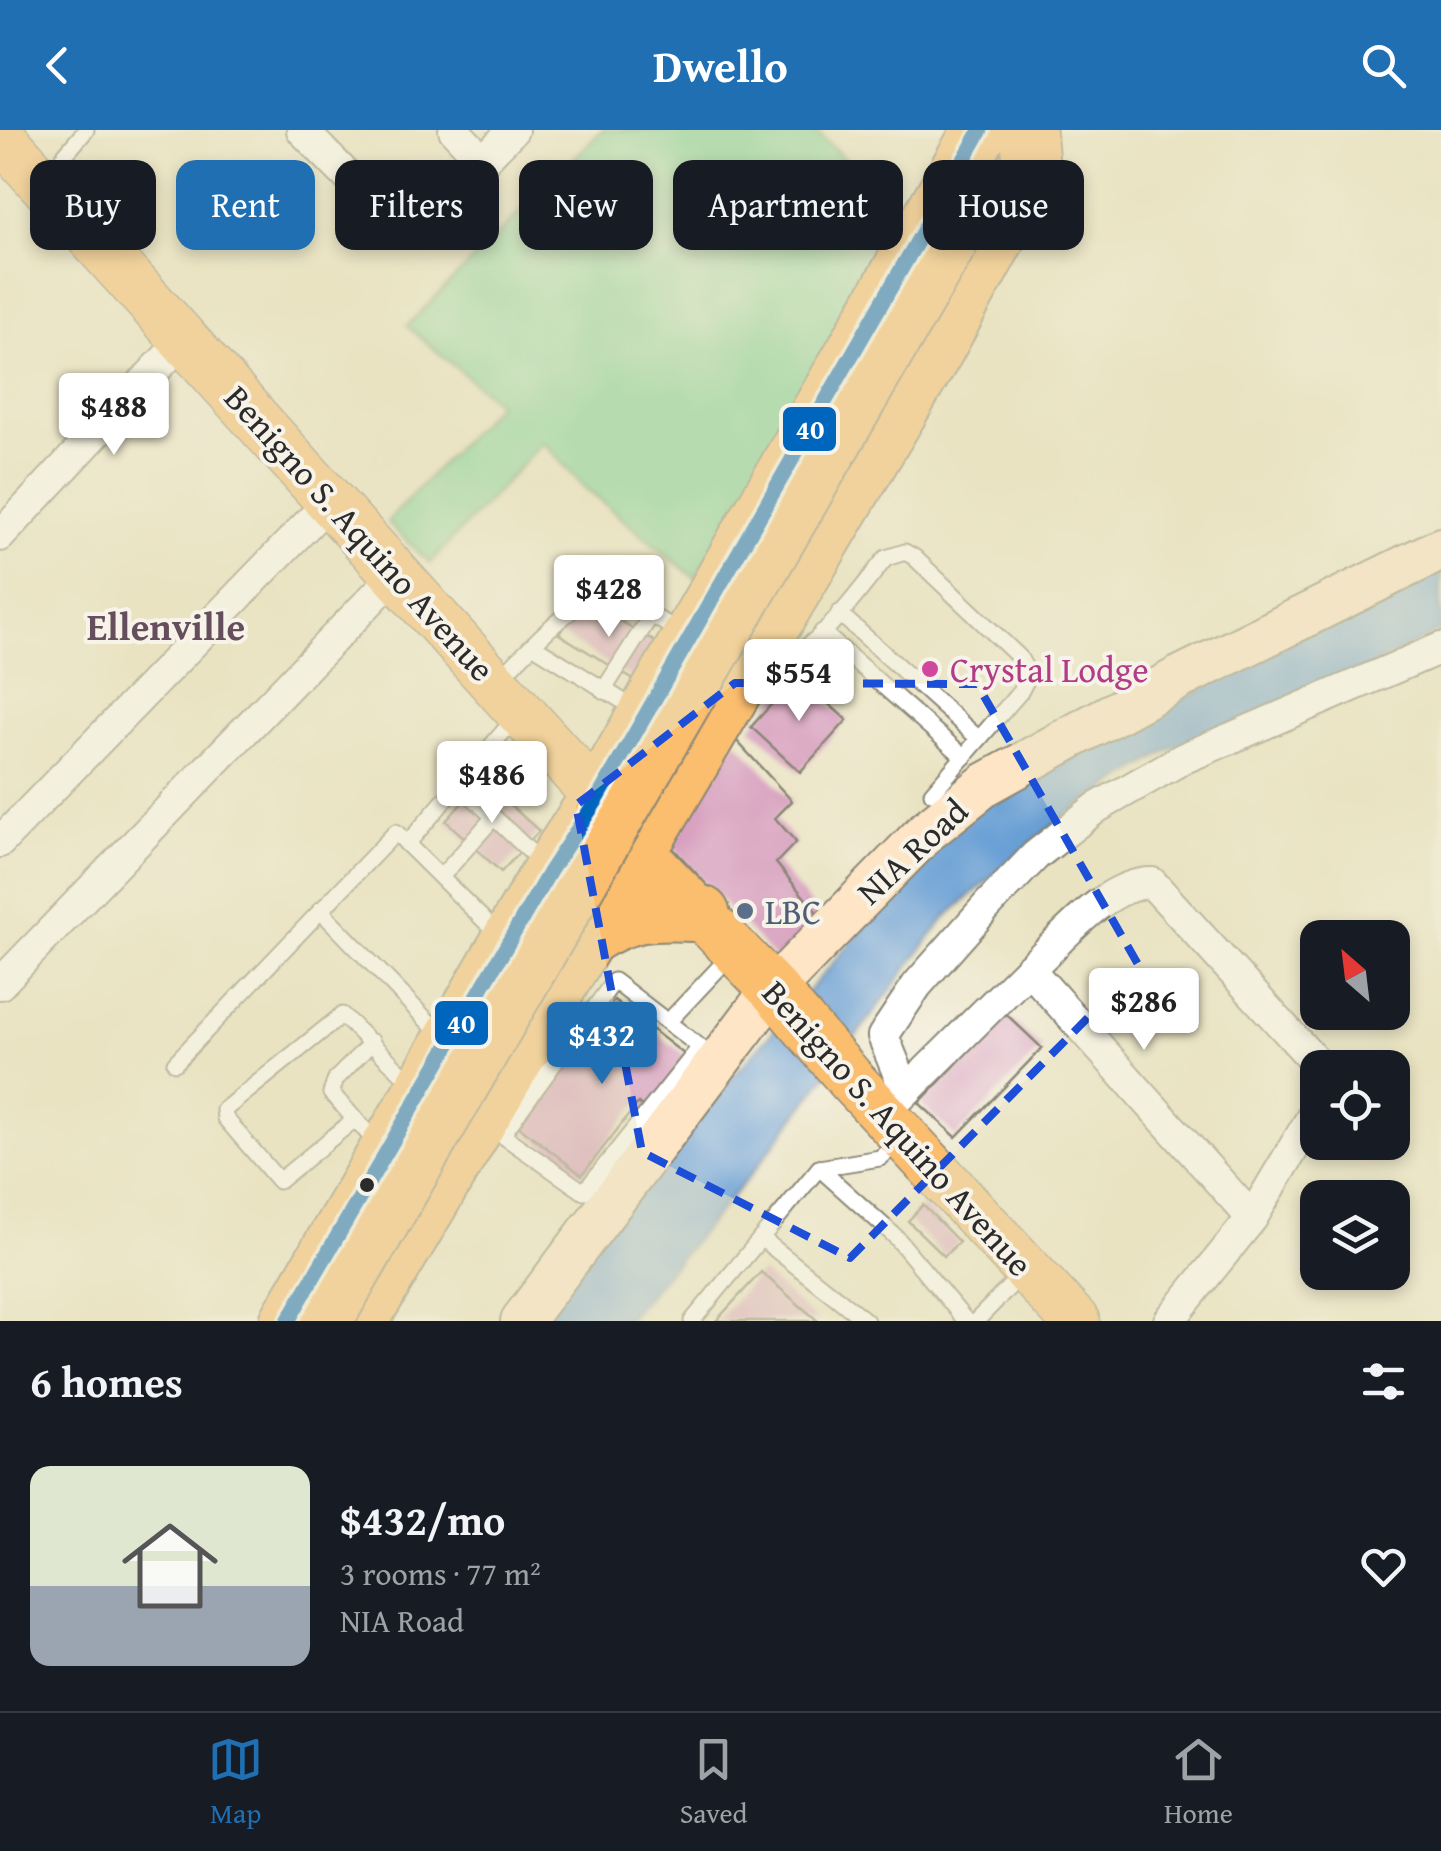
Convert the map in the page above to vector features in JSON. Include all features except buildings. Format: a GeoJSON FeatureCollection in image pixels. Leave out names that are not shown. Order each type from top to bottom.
{"type":"FeatureCollection","features":[{"type":"Feature","properties":{"kind":"highway"},"geometry":{"type":"LineString","coordinates":[[288,1321],[371,1136],[420,1092],[450,1044],[550,871],[598,798],[624,702],[981,130]]}},
{"type":"Feature","properties":{"kind":"highway"},"geometry":{"type":"LineString","coordinates":[[324,1321],[1016,130]]}},
{"type":"Feature","properties":{"kind":"highway"},"geometry":{"type":"LineString","coordinates":[[360,1321],[490,1128],[584,940],[935,350],[1032,174],[1028,130]]}},
{"type":"Feature","properties":{"kind":"highway"},"geometry":{"type":"LineString","coordinates":[[584,940],[615,919],[632,915],[719,932]]}},
{"type":"Feature","properties":{"kind":"main road","name":"Benigno S. Aquino Avenue"},"geometry":{"type":"LineString","coordinates":[[0,136],[30,170]]}},
{"type":"Feature","properties":{"kind":"main road","name":"Benigno S. Aquino Avenue"},"geometry":{"type":"LineString","coordinates":[[102,250],[598,798]]}},
{"type":"Feature","properties":{"kind":"main road","name":"Benigno S. Aquino Avenue"},"geometry":{"type":"LineString","coordinates":[[637,849],[887,1105],[1074,1321]]}},
{"type":"Feature","properties":{"kind":"street"},"geometry":{"type":"LineString","coordinates":[[302,130],[335,164]]}},
{"type":"Feature","properties":{"kind":"street"},"geometry":{"type":"LineString","coordinates":[[454,130],[482,160]]}},
{"type":"Feature","properties":{"kind":"street"},"geometry":{"type":"LineString","coordinates":[[484,160],[513,130]]}},
{"type":"Feature","properties":{"kind":"street"},"geometry":{"type":"LineString","coordinates":[[0,536],[184,339]]}},
{"type":"Feature","properties":{"kind":"street"},"geometry":{"type":"LineString","coordinates":[[0,842],[330,501]]}},
{"type":"Feature","properties":{"kind":"street","name":"NIA Road"},"geometry":{"type":"LineString","coordinates":[[522,1321],[780,998],[927,831],[986,784],[1179,678],[1441,549]]}},
{"type":"Feature","properties":{"kind":"street"},"geometry":{"type":"LineString","coordinates":[[0,984],[396,574]]}},
{"type":"Feature","properties":{"kind":"street"},"geometry":{"type":"LineString","coordinates":[[887,1105],[883,1036],[917,986],[1036,854],[1096,808],[1182,759],[1441,648]]}},
{"type":"Feature","properties":{"kind":"street"},"geometry":{"type":"LineString","coordinates":[[887,1105],[1029,970],[1114,893],[1132,883],[1152,883],[1308,1050]]}},
{"type":"Feature","properties":{"kind":"street"},"geometry":{"type":"LineString","coordinates":[[1029,970],[1252,1218]]}},
{"type":"Feature","properties":{"kind":"street"},"geometry":{"type":"LineString","coordinates":[[1169,1321],[1252,1218],[1300,1137]]}},
{"type":"Feature","properties":{"kind":"lane"},"geometry":{"type":"LineString","coordinates":[[61,160],[86,130]]}},
{"type":"Feature","properties":{"kind":"lane"},"geometry":{"type":"LineString","coordinates":[[756,655],[785,660],[807,649],[886,558],[905,552],[914,557],[1026,668],[1028,682],[932,793]]}},
{"type":"Feature","properties":{"kind":"lane"},"geometry":{"type":"LineString","coordinates":[[407,844],[459,784],[534,646],[588,600],[615,598],[669,626]]}},
{"type":"Feature","properties":{"kind":"lane"},"geometry":{"type":"LineString","coordinates":[[839,613],[979,740]]}},
{"type":"Feature","properties":{"kind":"lane"},"geometry":{"type":"LineString","coordinates":[[822,632],[964,758]]}},
{"type":"Feature","properties":{"kind":"lane"},"geometry":{"type":"LineString","coordinates":[[534,646],[624,702]]}},
{"type":"Feature","properties":{"kind":"lane"},"geometry":{"type":"LineString","coordinates":[[459,784],[550,871]]}},
{"type":"Feature","properties":{"kind":"lane"},"geometry":{"type":"LineString","coordinates":[[441,878],[494,817]]}},
{"type":"Feature","properties":{"kind":"lane"},"geometry":{"type":"LineString","coordinates":[[175,1063],[396,832],[508,944]]}},
{"type":"Feature","properties":{"kind":"lane"},"geometry":{"type":"LineString","coordinates":[[320,910],[450,1044]]}},
{"type":"Feature","properties":{"kind":"lane"},"geometry":{"type":"LineString","coordinates":[[668,1022],[719,932]]}},
{"type":"Feature","properties":{"kind":"lane"},"geometry":{"type":"LineString","coordinates":[[614,981],[668,1022],[700,1047],[584,1192],[490,1128],[614,981]]}},
{"type":"Feature","properties":{"kind":"lane"},"geometry":{"type":"LineString","coordinates":[[372,1042],[332,1086],[331,1092],[371,1136],[278,1181],[225,1118],[224,1110],[336,1017],[348,1018],[372,1042],[420,1092]]}},
{"type":"Feature","properties":{"kind":"lane"},"geometry":{"type":"LineString","coordinates":[[692,1321],[819,1168],[880,1158],[887,1105]]}},
{"type":"Feature","properties":{"kind":"lane"},"geometry":{"type":"LineString","coordinates":[[819,1168],[896,1237],[966,1321]]}},
{"type":"Feature","properties":{"kind":"lane"},"geometry":{"type":"LineString","coordinates":[[761,1238],[866,1321]]}},
{"type":"Feature","properties":{"kind":"lane"},"geometry":{"type":"LineString","coordinates":[[976,1321],[1026,1270]]}},
{"type":"Feature","properties":{"kind":"highlighted area"},"geometry":{"type":"Polygon","coordinates":[[[735,683],[977,684],[1139,966],[850,1258],[642,1152],[576,805],[735,683]]]}},
{"type":"Feature","properties":{"kind":"green space"},"geometry":{"type":"Polygon","coordinates":[[[602,130],[814,130],[846,160],[673,160],[673,250],[892,250],[695,578],[585,488],[543,442],[430,563],[387,522],[498,403],[407,326],[483,250],[499,250],[499,234],[519,213],[519,250],[653,250],[653,160],[572,160],[602,130]]]}},
{"type":"Feature","properties":{"kind":"green space"},"geometry":{"type":"Polygon","coordinates":[[[903,213],[910,220],[903,232],[903,213]]]}},
{"type":"Feature","properties":{"kind":"water"},"geometry":{"type":"Polygon","coordinates":[[[1441,562],[1441,630],[1320,693],[1180,743],[1070,812],[946,917],[757,1167],[626,1321],[528,1321],[697,1118],[962,816],[1441,562]]]}},
{"type":"Feature","properties":{"kind":"transit line","name":"40"},"geometry":{"type":"LineString","coordinates":[[288,1321],[550,871],[598,798],[981,130]]}},
{"type":"Feature","properties":{"kind":"place","name":"Crystal Lodge"},"geometry":{"type":"Point","coordinates":[930,669]}},
{"type":"Feature","properties":{"kind":"place","name":"LBC"},"geometry":{"type":"Point","coordinates":[745,911]}},
{"type":"Feature","properties":{"kind":"district","name":"Ellenville"},"geometry":{"type":"Point","coordinates":[166,626]}}]}
